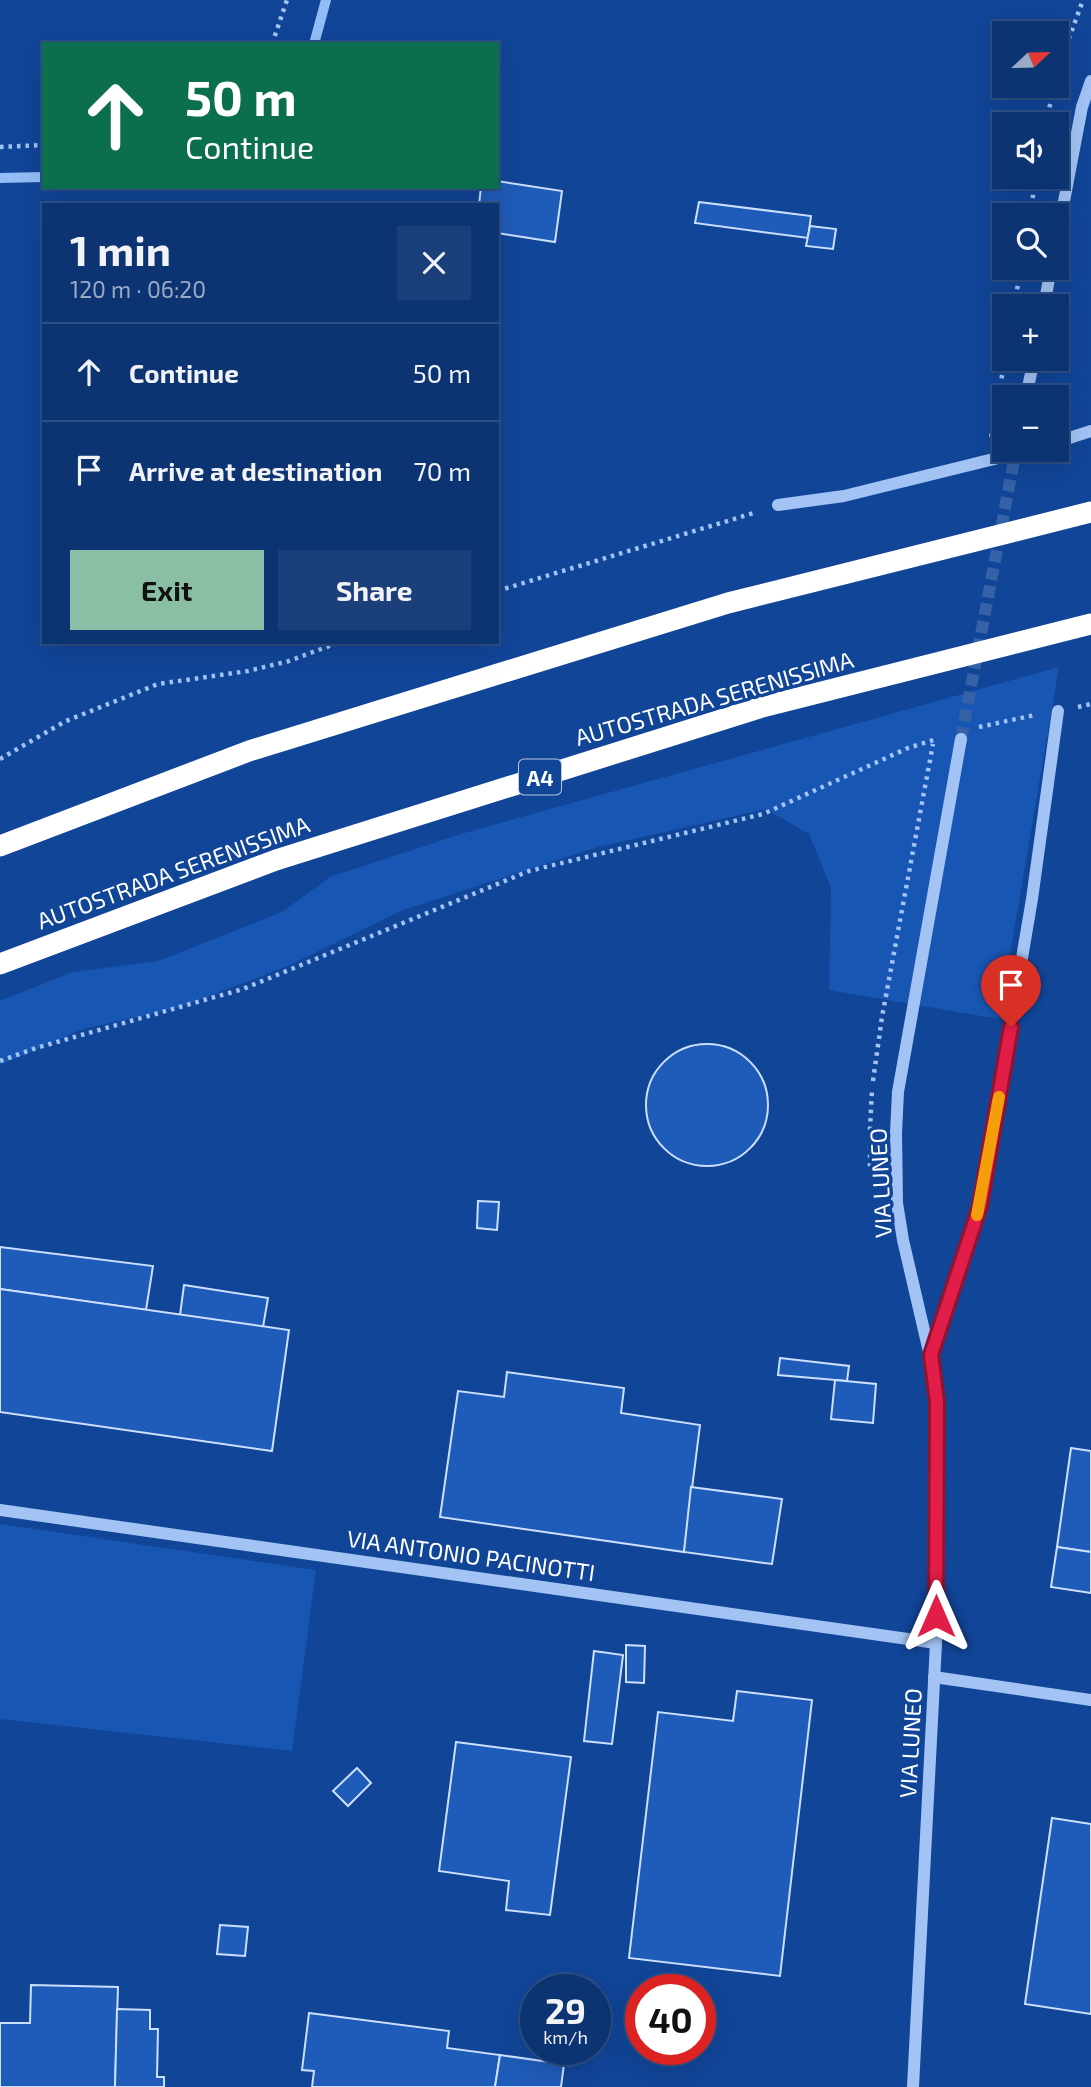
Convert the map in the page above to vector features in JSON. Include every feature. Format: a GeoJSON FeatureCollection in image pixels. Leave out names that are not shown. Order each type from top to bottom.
{"type":"FeatureCollection","features":[{"type":"Feature","properties":{"kind":"highway"},"geometry":{"type":"LineString","coordinates":[[0,846],[249,751],[728,603],[1091,512]]}},
{"type":"Feature","properties":{"kind":"highway","name":"AUTOSTRADA SERENISSIMA"},"geometry":{"type":"LineString","coordinates":[[0,964],[276,860],[723,719],[1091,624]]}},
{"type":"Feature","properties":{"kind":"street"},"geometry":{"type":"LineString","coordinates":[[1064,203],[1082,107],[1091,81]]}},
{"type":"Feature","properties":{"kind":"street"},"geometry":{"type":"LineString","coordinates":[[1069,438],[1091,431]]}},
{"type":"Feature","properties":{"kind":"street"},"geometry":{"type":"LineString","coordinates":[[778,505],[844,496],[992,459]]}},
{"type":"Feature","properties":{"kind":"street"},"geometry":{"type":"LineString","coordinates":[[931,1355],[980,1206],[1032,899],[1058,710]]}},
{"type":"Feature","properties":{"kind":"street","name":"VIA LUNEO"},"geometry":{"type":"LineString","coordinates":[[913,2087],[936,1643],[937,1402],[931,1355],[902,1240],[897,1203],[896,1133],[898,1092],[954,738]]}},
{"type":"Feature","properties":{"kind":"street","name":"VIA ANTONIO PACINOTTI"},"geometry":{"type":"LineString","coordinates":[[0,1510],[936,1643]]}},
{"type":"Feature","properties":{"kind":"street"},"geometry":{"type":"LineString","coordinates":[[934,1677],[1091,1700]]}},
{"type":"Feature","properties":{"kind":"path"},"geometry":{"type":"LineString","coordinates":[[273,42],[287,0]]}},
{"type":"Feature","properties":{"kind":"path"},"geometry":{"type":"LineString","coordinates":[[1069,38],[1083,0]]}},
{"type":"Feature","properties":{"kind":"path"},"geometry":{"type":"LineString","coordinates":[[0,147],[42,145]]}},
{"type":"Feature","properties":{"kind":"path"},"geometry":{"type":"LineString","coordinates":[[991,438],[1003,371]]}},
{"type":"Feature","properties":{"kind":"path"},"geometry":{"type":"LineString","coordinates":[[499,590],[778,505]]}},
{"type":"Feature","properties":{"kind":"path"},"geometry":{"type":"LineString","coordinates":[[0,759],[66,721],[158,684],[247,671],[289,661],[335,644]]}},
{"type":"Feature","properties":{"kind":"path"},"geometry":{"type":"LineString","coordinates":[[974,729],[1091,704]]}},
{"type":"Feature","properties":{"kind":"path"},"geometry":{"type":"LineString","coordinates":[[0,1061],[36,1048],[243,989],[528,871],[763,814],[908,748],[954,738]]}},
{"type":"Feature","properties":{"kind":"path"},"geometry":{"type":"LineString","coordinates":[[871,1176],[870,1104],[875,1067],[933,744]]}},
{"type":"Feature","properties":{"kind":"shaded area"},"geometry":{"type":"Polygon","coordinates":[[[1059,667],[999,1019],[829,990],[831,888],[809,834],[766,809],[598,847],[403,910],[288,966],[180,1007],[83,1029],[0,1065],[0,1001],[73,972],[158,961],[282,912],[330,877],[461,834],[1059,667]]]}},
{"type":"Feature","properties":{"kind":"shaded area"},"geometry":{"type":"Polygon","coordinates":[[[0,1524],[316,1570],[292,1751],[0,1719],[0,1524]]]}},
{"type":"Feature","properties":{"kind":"building"},"geometry":{"type":"Polygon","coordinates":[[[499,181],[562,191],[555,242],[499,233],[499,203],[479,203],[481,189],[499,189],[499,181]]]}},
{"type":"Feature","properties":{"kind":"building"},"geometry":{"type":"Polygon","coordinates":[[[699,202],[811,216],[808,238],[695,223],[699,202]]]}},
{"type":"Feature","properties":{"kind":"building"},"geometry":{"type":"Polygon","coordinates":[[[810,226],[836,229],[833,249],[806,246],[810,226]]]}},
{"type":"Feature","properties":{"kind":"building"},"geometry":{"type":"Polygon","coordinates":[[[707,1044],[730,1049],[750,1062],[763,1082],[768,1105],[763,1128],[750,1148],[730,1161],[707,1166],[684,1161],[664,1148],[651,1128],[646,1105],[651,1082],[664,1062],[684,1049],[707,1044]]]}},
{"type":"Feature","properties":{"kind":"building"},"geometry":{"type":"Polygon","coordinates":[[[478,1201],[499,1202],[497,1230],[477,1228],[478,1201]]]}},
{"type":"Feature","properties":{"kind":"building"},"geometry":{"type":"Polygon","coordinates":[[[0,1247],[153,1266],[146,1310],[0,1289],[0,1247]]]}},
{"type":"Feature","properties":{"kind":"building"},"geometry":{"type":"Polygon","coordinates":[[[184,1285],[268,1298],[263,1327],[180,1315],[184,1285]]]}},
{"type":"Feature","properties":{"kind":"building"},"geometry":{"type":"Polygon","coordinates":[[[0,1289],[289,1330],[272,1451],[0,1412],[0,1289]]]}},
{"type":"Feature","properties":{"kind":"building"},"geometry":{"type":"Polygon","coordinates":[[[780,1358],[849,1366],[847,1381],[778,1375],[780,1358]]]}},
{"type":"Feature","properties":{"kind":"building"},"geometry":{"type":"Polygon","coordinates":[[[507,1372],[624,1388],[621,1413],[700,1425],[684,1552],[440,1517],[458,1391],[504,1397],[507,1372]]]}},
{"type":"Feature","properties":{"kind":"building"},"geometry":{"type":"Polygon","coordinates":[[[835,1380],[876,1384],[873,1423],[831,1419],[835,1380]]]}},
{"type":"Feature","properties":{"kind":"building"},"geometry":{"type":"Polygon","coordinates":[[[1071,1448],[1091,1451],[1091,1552],[1057,1547],[1071,1448]]]}},
{"type":"Feature","properties":{"kind":"building"},"geometry":{"type":"Polygon","coordinates":[[[691,1487],[782,1499],[772,1564],[684,1552],[691,1487]]]}},
{"type":"Feature","properties":{"kind":"building"},"geometry":{"type":"Polygon","coordinates":[[[1057,1547],[1091,1552],[1091,1593],[1051,1587],[1057,1547]]]}},
{"type":"Feature","properties":{"kind":"building"},"geometry":{"type":"Polygon","coordinates":[[[626,1645],[645,1646],[644,1683],[626,1682],[626,1645]]]}},
{"type":"Feature","properties":{"kind":"building"},"geometry":{"type":"Polygon","coordinates":[[[594,1651],[623,1655],[612,1744],[584,1741],[594,1651]]]}},
{"type":"Feature","properties":{"kind":"building"},"geometry":{"type":"Polygon","coordinates":[[[737,1691],[812,1700],[780,1976],[629,1958],[658,1712],[733,1721],[737,1691]]]}},
{"type":"Feature","properties":{"kind":"building"},"geometry":{"type":"Polygon","coordinates":[[[456,1742],[571,1757],[550,1915],[506,1910],[509,1881],[439,1871],[456,1742]]]}},
{"type":"Feature","properties":{"kind":"building"},"geometry":{"type":"Polygon","coordinates":[[[357,1768],[371,1783],[348,1806],[333,1791],[357,1768]]]}},
{"type":"Feature","properties":{"kind":"building"},"geometry":{"type":"Polygon","coordinates":[[[1052,1818],[1091,1824],[1091,2014],[1025,2004],[1052,1818]]]}},
{"type":"Feature","properties":{"kind":"building"},"geometry":{"type":"Polygon","coordinates":[[[220,1925],[248,1927],[245,1956],[217,1954],[220,1925]]]}},
{"type":"Feature","properties":{"kind":"building"},"geometry":{"type":"Polygon","coordinates":[[[31,1985],[118,1987],[115,2087],[0,2087],[0,2023],[30,2023],[31,1985]]]}},
{"type":"Feature","properties":{"kind":"building"},"geometry":{"type":"Polygon","coordinates":[[[117,2009],[150,2010],[150,2029],[158,2029],[157,2077],[164,2077],[164,2087],[115,2087],[117,2009]]]}},
{"type":"Feature","properties":{"kind":"building"},"geometry":{"type":"Polygon","coordinates":[[[309,2013],[449,2031],[447,2048],[500,2055],[495,2087],[312,2087],[314,2071],[302,2070],[309,2013]]]}},
{"type":"Feature","properties":{"kind":"building"},"geometry":{"type":"Polygon","coordinates":[[[500,2055],[520,2058],[520,2065],[564,2065],[561,2087],[495,2087],[500,2055]]]}},
{"type":"Feature","properties":{"kind":"waterway"},"geometry":{"type":"LineString","coordinates":[[315,42],[326,0]]}},
{"type":"Feature","properties":{"kind":"waterway"},"geometry":{"type":"LineString","coordinates":[[0,178],[42,177]]}},
{"type":"Feature","properties":{"kind":"tunnel"},"geometry":{"type":"LineString","coordinates":[[961,739],[1014,462]]}},
{"type":"Feature","properties":{"kind":"slow traffic"},"geometry":{"type":"LineString","coordinates":[[977,1215],[999,1097]]}},
{"type":"Feature","properties":{"kind":"route"},"geometry":{"type":"LineString","coordinates":[[936,1616],[937,1402],[931,1355],[980,1206],[1011,1027]]}}]}
